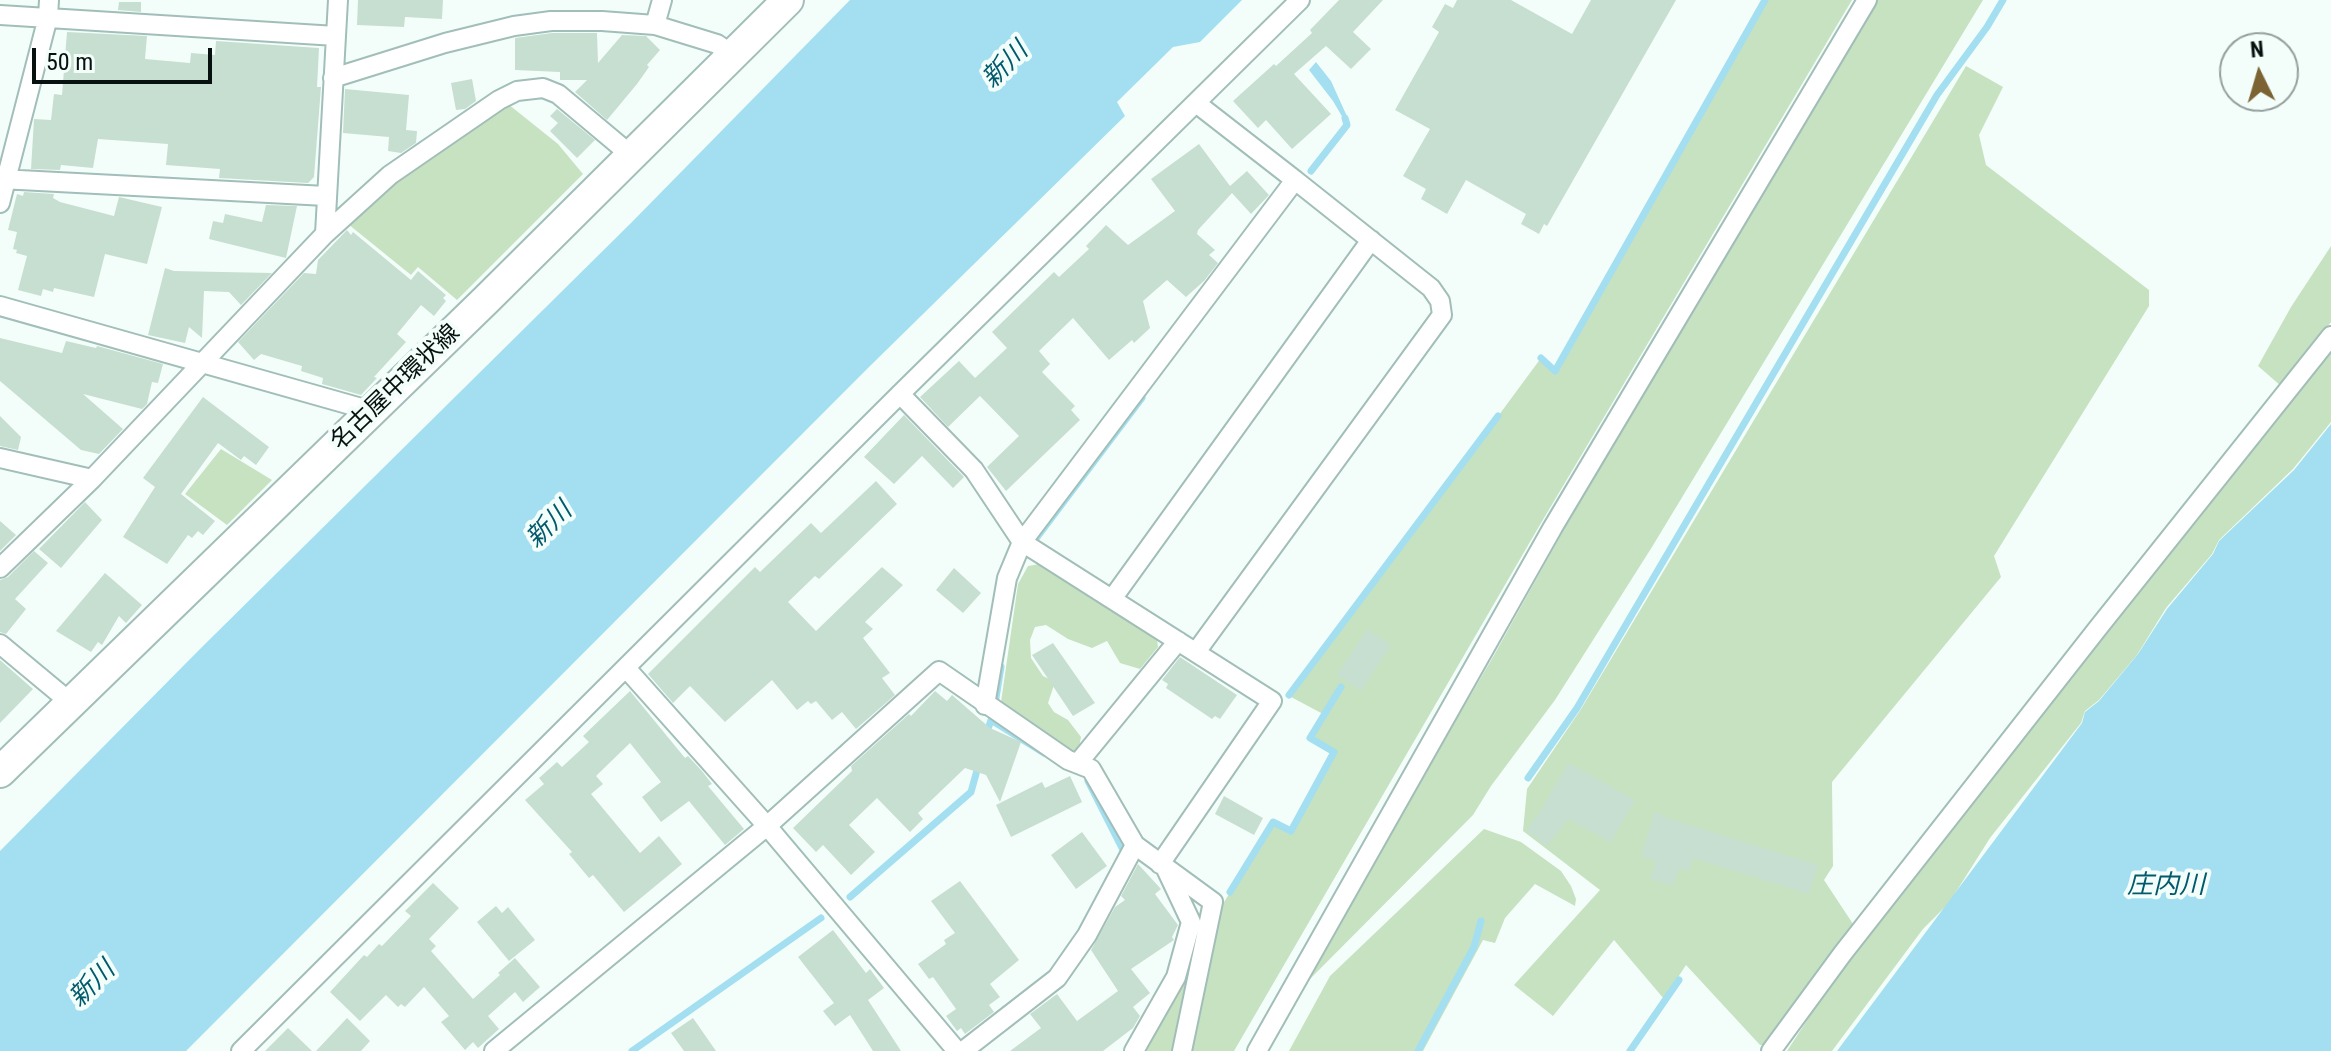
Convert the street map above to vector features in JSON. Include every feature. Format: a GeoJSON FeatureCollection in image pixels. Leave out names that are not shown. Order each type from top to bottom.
{"type":"FeatureCollection","features":[{"type":"Feature","properties":{"kind":"main road","name":"名古屋中環状線"},"geometry":{"type":"LineString","coordinates":[[0,772],[372,411],[788,0]]}},
{"type":"Feature","properties":{"kind":"street"},"geometry":{"type":"LineString","coordinates":[[325,234],[338,0]]}},
{"type":"Feature","properties":{"kind":"street"},"geometry":{"type":"LineString","coordinates":[[655,25],[662,0]]}},
{"type":"Feature","properties":{"kind":"street"},"geometry":{"type":"LineString","coordinates":[[241,1051],[1300,0]]}},
{"type":"Feature","properties":{"kind":"street"},"geometry":{"type":"LineString","coordinates":[[1257,1051],[1553,527],[1867,0]]}},
{"type":"Feature","properties":{"kind":"street"},"geometry":{"type":"LineString","coordinates":[[0,15],[49,8],[336,36]]}},
{"type":"Feature","properties":{"kind":"street"},"geometry":{"type":"LineString","coordinates":[[0,203],[3,179],[49,8]]}},
{"type":"Feature","properties":{"kind":"street"},"geometry":{"type":"LineString","coordinates":[[333,78],[445,43],[514,26],[551,21],[655,25],[717,44],[733,55]]}},
{"type":"Feature","properties":{"kind":"street"},"geometry":{"type":"LineString","coordinates":[[0,568],[92,479],[325,234],[390,175],[499,100],[517,91],[543,88],[558,94],[632,156]]}},
{"type":"Feature","properties":{"kind":"street"},"geometry":{"type":"LineString","coordinates":[[1196,103],[1431,288],[1440,301],[1442,315],[1196,652]]}},
{"type":"Feature","properties":{"kind":"street"},"geometry":{"type":"LineString","coordinates":[[3,179],[326,196]]}},
{"type":"Feature","properties":{"kind":"street"},"geometry":{"type":"LineString","coordinates":[[985,705],[1007,578],[1022,542],[1295,180]]}},
{"type":"Feature","properties":{"kind":"street"},"geometry":{"type":"LineString","coordinates":[[1112,599],[1371,240]]}},
{"type":"Feature","properties":{"kind":"street"},"geometry":{"type":"LineString","coordinates":[[0,306],[372,411]]}},
{"type":"Feature","properties":{"kind":"street"},"geometry":{"type":"LineString","coordinates":[[1771,1051],[1843,953],[2088,640],[2331,336]]}},
{"type":"Feature","properties":{"kind":"street"},"geometry":{"type":"LineString","coordinates":[[900,394],[974,470],[1022,542],[1272,701],[1162,865]]}},
{"type":"Feature","properties":{"kind":"street"},"geometry":{"type":"LineString","coordinates":[[0,458],[92,479]]}},
{"type":"Feature","properties":{"kind":"street"},"geometry":{"type":"LineString","coordinates":[[1078,763],[1178,641]]}},
{"type":"Feature","properties":{"kind":"street"},"geometry":{"type":"LineString","coordinates":[[0,644],[71,703]]}},
{"type":"Feature","properties":{"kind":"street"},"geometry":{"type":"LineString","coordinates":[[626,668],[767,826],[960,1051],[1057,978],[1087,935],[1135,845]]}},
{"type":"Feature","properties":{"kind":"street"},"geometry":{"type":"LineString","coordinates":[[494,1051],[767,826],[939,671],[985,705],[1091,769],[1135,845],[1213,902],[1182,1051]]}},
{"type":"Feature","properties":{"kind":"street"},"geometry":{"type":"LineString","coordinates":[[1134,1051],[1176,977],[1191,922],[1162,865]]}},
{"type":"Feature","properties":{"kind":"green space"},"geometry":{"type":"Polygon","coordinates":[[[1765,0],[1852,0],[1541,523],[1234,1051],[1188,1051],[1218,912],[1273,822],[1291,831],[1333,752],[1310,738],[1323,714],[1291,697],[1541,358],[1556,370],[1765,0]]]}},
{"type":"Feature","properties":{"kind":"green space"},"geometry":{"type":"Polygon","coordinates":[[[1876,0],[1983,0],[1652,547],[1555,700],[1473,815],[1308,981],[1343,912],[1562,533],[1876,0]]]}},
{"type":"Feature","properties":{"kind":"green space"},"geometry":{"type":"Polygon","coordinates":[[[1966,66],[2003,87],[1979,135],[1986,165],[2149,290],[2149,306],[1994,556],[2001,577],[1832,782],[1833,866],[1824,880],[1855,927],[1768,1045],[1760,1045],[1686,965],[1664,999],[1614,940],[1553,1016],[1514,985],[1600,890],[1523,831],[1527,789],[1581,709],[1966,66]]]}},
{"type":"Feature","properties":{"kind":"green space"},"geometry":{"type":"Polygon","coordinates":[[[508,104],[558,144],[583,174],[457,300],[418,267],[411,275],[348,224],[399,178],[508,104]]]}},
{"type":"Feature","properties":{"kind":"green space"},"geometry":{"type":"Polygon","coordinates":[[[2331,246],[2331,322],[2281,386],[2258,366],[2291,307],[2331,246]]]}},
{"type":"Feature","properties":{"kind":"green space"},"geometry":{"type":"Polygon","coordinates":[[[2331,353],[2331,422],[2293,469],[2219,540],[2212,554],[2166,608],[2137,655],[2099,700],[2085,711],[2081,723],[1990,838],[1949,903],[1923,929],[1832,1051],[1787,1051],[1838,973],[2033,717],[2110,630],[2192,523],[2331,353]]]}},
{"type":"Feature","properties":{"kind":"green space"},"geometry":{"type":"Polygon","coordinates":[[[221,449],[272,480],[227,525],[185,494],[221,449]]]}},
{"type":"Feature","properties":{"kind":"green space"},"geometry":{"type":"Polygon","coordinates":[[[1040,564],[1157,639],[1158,647],[1140,669],[1120,663],[1107,641],[1092,648],[1068,639],[1046,625],[1035,627],[1030,640],[1031,658],[1043,676],[1055,682],[1048,703],[1054,712],[1068,720],[1081,737],[1078,754],[1072,753],[1001,702],[1018,584],[1028,566],[1040,564]]]}},
{"type":"Feature","properties":{"kind":"green space"},"geometry":{"type":"Polygon","coordinates":[[[1484,829],[1521,842],[1561,871],[1571,886],[1575,906],[1535,884],[1505,918],[1495,943],[1483,940],[1423,1051],[1289,1051],[1330,976],[1484,829]]]}},
{"type":"Feature","properties":{"kind":"green space"},"geometry":{"type":"Polygon","coordinates":[[[1201,913],[1173,1051],[1142,1051],[1180,981],[1201,913]]]}},
{"type":"Feature","properties":{"kind":"water","name":"新川"},"geometry":{"type":"Polygon","coordinates":[[[850,0],[1242,0],[1200,42],[1173,47],[1117,102],[1125,116],[869,367],[186,1051],[0,1051],[0,851],[631,223],[850,0]]]}},
{"type":"Feature","properties":{"kind":"water"},"geometry":{"type":"Polygon","coordinates":[[[1316,62],[1331,81],[1350,123],[1347,125],[1309,70],[1316,62]]]}},
{"type":"Feature","properties":{"kind":"water","name":"庄内川"},"geometry":{"type":"Polygon","coordinates":[[[2331,424],[2331,1051],[1837,1051],[2082,723],[2085,712],[2099,701],[2138,654],[2167,609],[2213,554],[2219,541],[2294,470],[2331,424]]]}},
{"type":"Feature","properties":{"kind":"building"},"geometry":{"type":"Polygon","coordinates":[[[358,0],[443,0],[442,19],[405,17],[404,27],[357,25],[358,0]]]}},
{"type":"Feature","properties":{"kind":"building"},"geometry":{"type":"Polygon","coordinates":[[[1339,0],[1383,0],[1353,32],[1371,49],[1351,69],[1326,46],[1294,74],[1331,114],[1292,149],[1266,120],[1258,128],[1233,101],[1312,33],[1310,30],[1339,0]]]}},
{"type":"Feature","properties":{"kind":"building"},"geometry":{"type":"Polygon","coordinates":[[[1457,0],[1511,0],[1572,34],[1591,0],[1676,0],[1547,226],[1544,224],[1539,234],[1521,224],[1526,214],[1466,180],[1447,214],[1421,199],[1426,189],[1403,176],[1430,129],[1395,110],[1439,32],[1432,27],[1445,4],[1453,8],[1457,0]]]}},
{"type":"Feature","properties":{"kind":"building"},"geometry":{"type":"Polygon","coordinates":[[[119,2],[141,2],[141,12],[118,10],[119,2]]]}},
{"type":"Feature","properties":{"kind":"building"},"geometry":{"type":"Polygon","coordinates":[[[67,32],[147,36],[145,59],[190,63],[191,53],[215,55],[216,41],[319,48],[317,87],[321,87],[314,177],[308,183],[219,178],[220,169],[166,165],[168,144],[98,139],[93,168],[61,165],[60,170],[31,169],[34,119],[51,120],[54,94],[62,95],[67,32]]]}},
{"type":"Feature","properties":{"kind":"building"},"geometry":{"type":"Polygon","coordinates":[[[552,33],[597,33],[598,63],[622,35],[646,36],[660,50],[607,120],[575,92],[587,80],[560,80],[560,72],[515,70],[515,38],[552,33]]]}},
{"type":"Feature","properties":{"kind":"building"},"geometry":{"type":"Polygon","coordinates":[[[472,79],[476,101],[465,109],[456,110],[451,83],[472,79]]]}},
{"type":"Feature","properties":{"kind":"building"},"geometry":{"type":"Polygon","coordinates":[[[345,89],[409,95],[406,130],[417,131],[416,143],[401,153],[388,151],[389,137],[343,133],[345,89]]]}},
{"type":"Feature","properties":{"kind":"building"},"geometry":{"type":"Polygon","coordinates":[[[557,109],[595,140],[577,158],[550,131],[558,123],[550,116],[557,109]]]}},
{"type":"Feature","properties":{"kind":"building"},"geometry":{"type":"Polygon","coordinates":[[[1199,144],[1230,186],[1247,171],[1269,195],[1251,214],[1232,193],[1197,234],[1215,250],[1209,255],[1218,263],[1186,297],[1167,280],[1143,301],[1150,328],[1109,360],[1073,318],[1039,351],[1050,364],[1042,372],[1075,406],[1071,410],[1080,420],[1006,491],[987,467],[1019,436],[980,396],[948,427],[920,397],[959,361],[975,378],[1007,348],[992,332],[1054,272],[1059,277],[1089,249],[1086,246],[1106,225],[1128,245],[1175,211],[1151,179],[1199,144]]]}},
{"type":"Feature","properties":{"kind":"building"},"geometry":{"type":"Polygon","coordinates":[[[24,192],[54,194],[53,198],[60,202],[114,216],[119,197],[162,207],[147,264],[105,254],[94,297],[54,288],[53,292],[43,289],[41,296],[18,290],[27,256],[13,249],[17,232],[8,230],[17,194],[23,196],[24,192]]]}},
{"type":"Feature","properties":{"kind":"building"},"geometry":{"type":"Polygon","coordinates":[[[266,205],[297,206],[286,258],[209,239],[213,221],[223,223],[225,214],[262,222],[266,205]]]}},
{"type":"Feature","properties":{"kind":"building"},"geometry":{"type":"Polygon","coordinates":[[[347,230],[411,280],[418,271],[446,295],[443,298],[446,301],[434,316],[421,305],[397,334],[406,342],[361,395],[322,384],[323,378],[301,371],[302,366],[261,354],[254,360],[238,342],[304,273],[316,274],[318,260],[347,230]]]}},
{"type":"Feature","properties":{"kind":"building"},"geometry":{"type":"Polygon","coordinates":[[[165,268],[174,271],[272,273],[241,305],[229,292],[204,291],[202,338],[189,327],[185,343],[148,335],[165,268]]]}},
{"type":"Feature","properties":{"kind":"building"},"geometry":{"type":"Polygon","coordinates":[[[0,338],[62,353],[66,341],[163,364],[158,383],[152,382],[147,404],[142,409],[83,394],[123,429],[99,454],[81,450],[0,381],[0,338]]]}},
{"type":"Feature","properties":{"kind":"building"},"geometry":{"type":"Polygon","coordinates":[[[203,397],[269,447],[256,465],[244,456],[241,460],[218,443],[181,494],[215,521],[203,535],[198,531],[192,538],[188,535],[167,564],[123,537],[155,487],[143,478],[203,397]]]}},
{"type":"Feature","properties":{"kind":"building"},"geometry":{"type":"Polygon","coordinates":[[[904,415],[964,477],[953,488],[922,456],[894,484],[864,457],[904,415]]]}},
{"type":"Feature","properties":{"kind":"building"},"geometry":{"type":"Polygon","coordinates":[[[0,416],[21,437],[18,450],[0,446],[0,416]]]}},
{"type":"Feature","properties":{"kind":"building"},"geometry":{"type":"Polygon","coordinates":[[[876,481],[897,504],[819,579],[815,576],[788,602],[816,631],[882,567],[903,585],[865,622],[873,629],[863,638],[890,673],[882,678],[895,695],[856,729],[842,712],[832,720],[816,701],[811,704],[808,701],[797,710],[772,680],[725,722],[690,686],[673,703],[648,674],[755,567],[760,572],[811,523],[821,533],[876,481]]]}},
{"type":"Feature","properties":{"kind":"building"},"geometry":{"type":"Polygon","coordinates":[[[85,502],[102,520],[61,568],[39,549],[85,502]]]}},
{"type":"Feature","properties":{"kind":"building"},"geometry":{"type":"Polygon","coordinates":[[[0,521],[16,535],[0,551],[0,521]]]}},
{"type":"Feature","properties":{"kind":"building"},"geometry":{"type":"Polygon","coordinates":[[[34,551],[48,563],[15,599],[26,609],[6,634],[0,632],[0,580],[8,577],[34,551]]]}},
{"type":"Feature","properties":{"kind":"building"},"geometry":{"type":"Polygon","coordinates":[[[954,568],[981,593],[963,613],[936,590],[954,568]]]}},
{"type":"Feature","properties":{"kind":"building"},"geometry":{"type":"Polygon","coordinates":[[[105,573],[142,605],[126,623],[119,616],[102,645],[98,642],[91,652],[56,631],[105,573]]]}},
{"type":"Feature","properties":{"kind":"building"},"geometry":{"type":"Polygon","coordinates":[[[1367,629],[1391,645],[1361,691],[1337,675],[1367,629]]]}},
{"type":"Feature","properties":{"kind":"building"},"geometry":{"type":"Polygon","coordinates":[[[1053,643],[1095,703],[1073,716],[1032,655],[1053,643]]]}},
{"type":"Feature","properties":{"kind":"building"},"geometry":{"type":"Polygon","coordinates":[[[1180,657],[1237,695],[1220,719],[1215,716],[1212,719],[1166,688],[1168,684],[1162,680],[1180,657]]]}},
{"type":"Feature","properties":{"kind":"building"},"geometry":{"type":"Polygon","coordinates":[[[0,660],[33,689],[0,723],[0,660]]]}},
{"type":"Feature","properties":{"kind":"building"},"geometry":{"type":"Polygon","coordinates":[[[630,691],[685,758],[688,756],[702,771],[712,784],[708,786],[744,829],[725,845],[689,801],[661,822],[642,797],[661,782],[630,743],[596,776],[603,784],[591,794],[640,853],[659,836],[682,864],[624,912],[593,875],[589,878],[569,854],[572,852],[525,800],[544,784],[539,778],[557,762],[562,767],[589,742],[583,736],[630,691]]]}},
{"type":"Feature","properties":{"kind":"building"},"geometry":{"type":"Polygon","coordinates":[[[935,691],[947,701],[952,695],[990,728],[1021,742],[1000,802],[986,775],[965,768],[918,813],[923,819],[910,832],[877,798],[849,825],[875,852],[851,875],[823,845],[816,852],[793,828],[852,771],[851,766],[909,714],[911,716],[935,691]]]}},
{"type":"Feature","properties":{"kind":"building"},"geometry":{"type":"Polygon","coordinates":[[[1568,763],[1635,800],[1611,842],[1568,819],[1547,846],[1526,830],[1568,763]]]}},
{"type":"Feature","properties":{"kind":"building"},"geometry":{"type":"Polygon","coordinates":[[[1070,776],[1082,802],[1011,837],[996,805],[1042,782],[1045,788],[1070,776]]]}},
{"type":"Feature","properties":{"kind":"building"},"geometry":{"type":"Polygon","coordinates":[[[1224,796],[1263,818],[1254,835],[1215,814],[1224,796]]]}},
{"type":"Feature","properties":{"kind":"building"},"geometry":{"type":"Polygon","coordinates":[[[1655,811],[1667,818],[1818,865],[1809,894],[1693,858],[1689,871],[1679,868],[1673,886],[1650,879],[1656,861],[1641,856],[1655,811]]]}},
{"type":"Feature","properties":{"kind":"building"},"geometry":{"type":"Polygon","coordinates":[[[1082,832],[1107,866],[1076,889],[1051,855],[1082,832]]]}},
{"type":"Feature","properties":{"kind":"building"},"geometry":{"type":"Polygon","coordinates":[[[1138,864],[1161,889],[1155,894],[1178,925],[1172,937],[1174,940],[1131,969],[1150,993],[1133,1007],[1140,1016],[1133,1028],[1103,1051],[1010,1051],[1041,1028],[1030,1014],[1057,994],[1077,1021],[1118,991],[1091,950],[1115,907],[1125,900],[1121,896],[1138,864]]]}},
{"type":"Feature","properties":{"kind":"building"},"geometry":{"type":"Polygon","coordinates":[[[960,881],[1019,960],[990,984],[1000,997],[989,1005],[994,1012],[965,1034],[961,1028],[957,1031],[946,1016],[956,1009],[933,977],[929,979],[918,964],[946,944],[944,940],[955,933],[931,901],[960,881]]]}},
{"type":"Feature","properties":{"kind":"building"},"geometry":{"type":"Polygon","coordinates":[[[433,883],[459,908],[429,939],[436,946],[431,951],[473,999],[515,958],[540,987],[523,1002],[515,992],[488,1016],[499,1029],[478,1048],[473,1042],[465,1050],[441,1022],[449,1016],[424,987],[405,1007],[401,1004],[398,1007],[386,995],[360,1021],[330,992],[364,955],[367,957],[379,944],[382,946],[411,916],[405,911],[433,883]]]}},
{"type":"Feature","properties":{"kind":"building"},"geometry":{"type":"Polygon","coordinates":[[[496,906],[502,913],[508,907],[535,940],[509,961],[477,922],[496,906]]]}},
{"type":"Feature","properties":{"kind":"building"},"geometry":{"type":"Polygon","coordinates":[[[833,930],[866,973],[870,969],[884,988],[868,1000],[901,1051],[873,1051],[850,1015],[835,1026],[823,1011],[834,1003],[798,957],[833,930]]]}},
{"type":"Feature","properties":{"kind":"building"},"geometry":{"type":"Polygon","coordinates":[[[347,1018],[370,1041],[361,1051],[316,1051],[347,1018]]]}},
{"type":"Feature","properties":{"kind":"building"},"geometry":{"type":"Polygon","coordinates":[[[693,1018],[716,1051],[684,1051],[671,1033],[693,1018]]]}},
{"type":"Feature","properties":{"kind":"building"},"geometry":{"type":"Polygon","coordinates":[[[288,1028],[312,1051],[265,1051],[288,1028]]]}},
{"type":"Feature","properties":{"kind":"waterway"},"geometry":{"type":"LineString","coordinates":[[1541,358],[1555,371],[1765,0]]}},
{"type":"Feature","properties":{"kind":"waterway"},"geometry":{"type":"LineString","coordinates":[[1528,778],[1577,708],[1937,95],[2003,0]]}},
{"type":"Feature","properties":{"kind":"waterway"},"geometry":{"type":"LineString","coordinates":[[1311,171],[1347,125],[1345,118]]}},
{"type":"Feature","properties":{"kind":"waterway"},"geometry":{"type":"LineString","coordinates":[[1035,540],[1142,398]]}},
{"type":"Feature","properties":{"kind":"waterway"},"geometry":{"type":"LineString","coordinates":[[1289,695],[1498,416]]}},
{"type":"Feature","properties":{"kind":"waterway"},"geometry":{"type":"LineString","coordinates":[[995,704],[1001,667]]}},
{"type":"Feature","properties":{"kind":"waterway"},"geometry":{"type":"LineString","coordinates":[[1230,892],[1273,822],[1291,831],[1334,752],[1310,738],[1341,687]]}},
{"type":"Feature","properties":{"kind":"waterway"},"geometry":{"type":"LineString","coordinates":[[986,735],[991,720],[1044,753]]}},
{"type":"Feature","properties":{"kind":"waterway"},"geometry":{"type":"LineString","coordinates":[[850,897],[971,792],[979,763]]}},
{"type":"Feature","properties":{"kind":"waterway"},"geometry":{"type":"LineString","coordinates":[[1088,781],[1123,850]]}},
{"type":"Feature","properties":{"kind":"waterway"},"geometry":{"type":"LineString","coordinates":[[632,1051],[821,918]]}},
{"type":"Feature","properties":{"kind":"waterway"},"geometry":{"type":"LineString","coordinates":[[1418,1051],[1474,947],[1481,921]]}},
{"type":"Feature","properties":{"kind":"waterway"},"geometry":{"type":"LineString","coordinates":[[1630,1051],[1679,980]]}}]}
